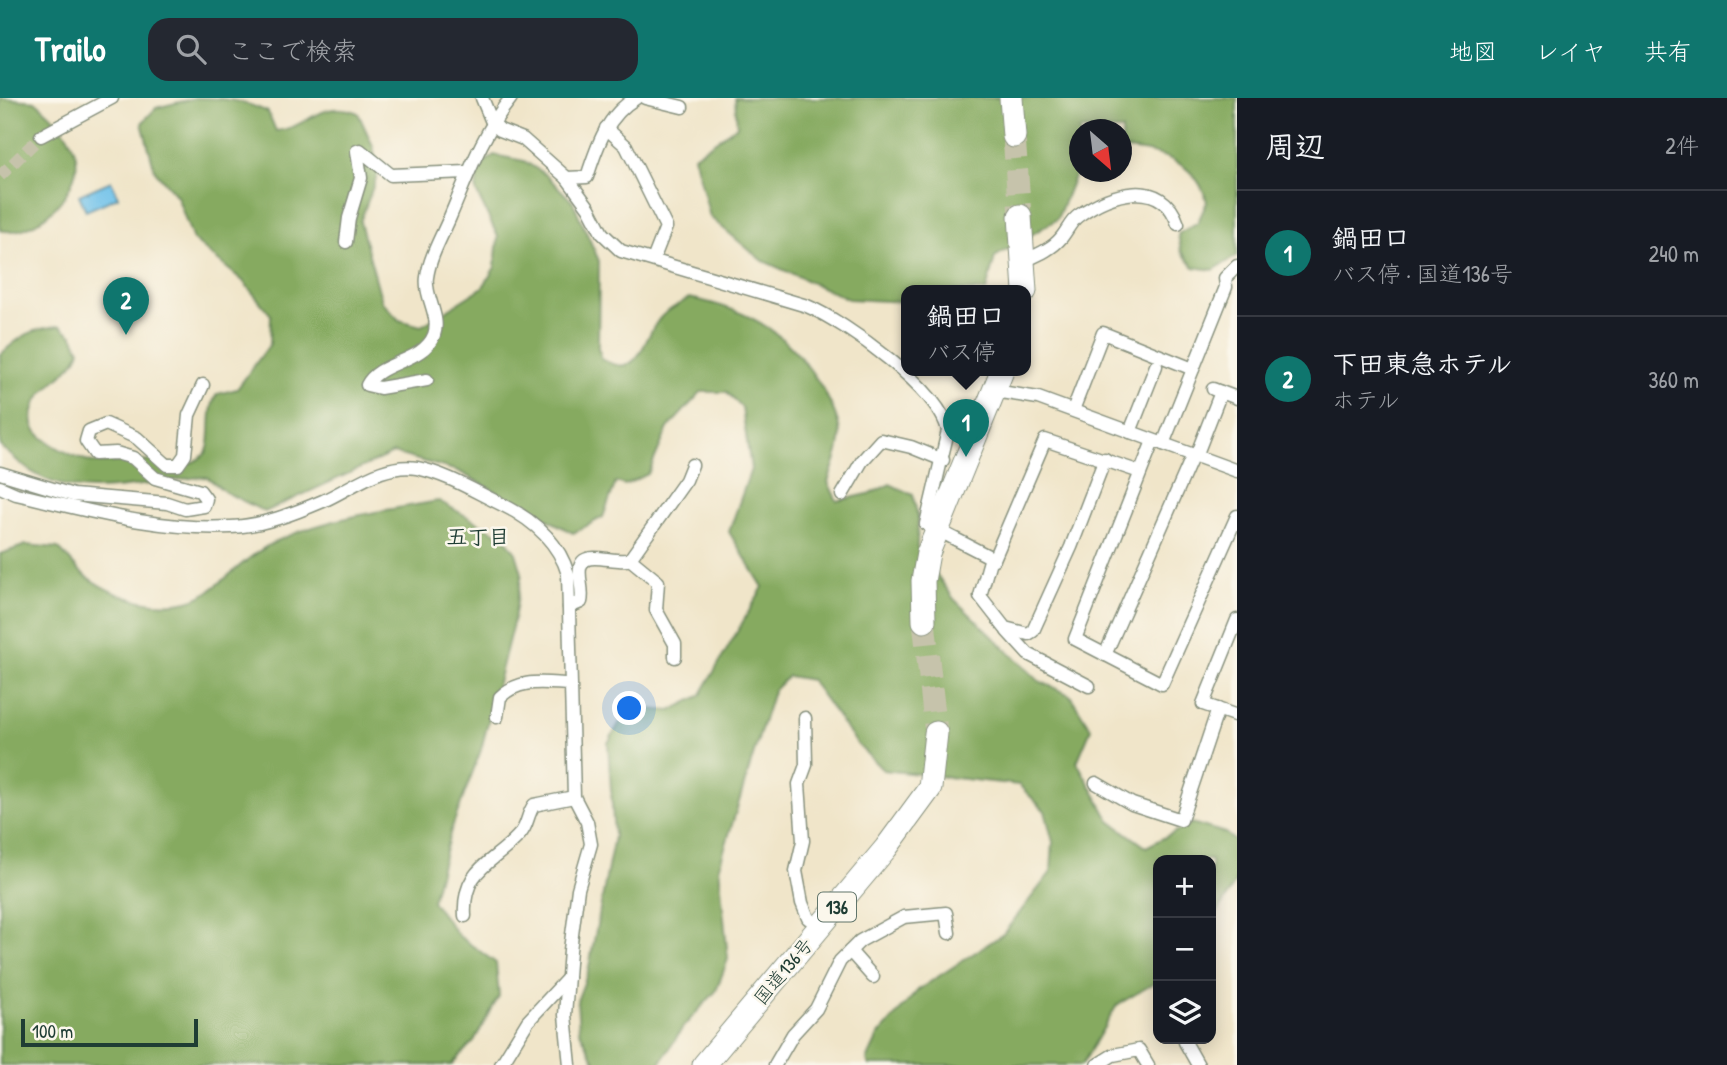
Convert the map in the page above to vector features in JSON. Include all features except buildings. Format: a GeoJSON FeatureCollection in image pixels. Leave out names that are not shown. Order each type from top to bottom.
{"type":"FeatureCollection","features":[{"type":"Feature","properties":{"kind":"highway"},"geometry":{"type":"LineString","coordinates":[[1011,98],[1014,136]]}},
{"type":"Feature","properties":{"kind":"highway"},"geometry":{"type":"LineString","coordinates":[[1020,216],[1025,285]]}},
{"type":"Feature","properties":{"kind":"highway"},"geometry":{"type":"LineString","coordinates":[[924,621],[923,581],[937,529],[999,381]]}},
{"type":"Feature","properties":{"kind":"highway","name":"国道136号"},"geometry":{"type":"LineString","coordinates":[[704,1065],[886,848],[930,788],[936,733]]}},
{"type":"Feature","properties":{"kind":"street"},"geometry":{"type":"LineString","coordinates":[[41,136],[112,98]]}},
{"type":"Feature","properties":{"kind":"street"},"geometry":{"type":"LineString","coordinates":[[482,98],[492,121],[500,130],[523,139],[567,178],[610,242],[621,251],[807,306],[833,317],[859,335],[901,373]]}},
{"type":"Feature","properties":{"kind":"street"},"geometry":{"type":"LineString","coordinates":[[427,380],[380,388],[367,385],[377,376],[423,350],[435,333],[436,323],[426,289],[427,276],[468,172],[492,121],[511,98]]}},
{"type":"Feature","properties":{"kind":"street"},"geometry":{"type":"LineString","coordinates":[[567,178],[587,177],[598,141],[606,128],[636,98]]}},
{"type":"Feature","properties":{"kind":"street"},"geometry":{"type":"LineString","coordinates":[[645,98],[682,107]]}},
{"type":"Feature","properties":{"kind":"street"},"geometry":{"type":"LineString","coordinates":[[606,128],[626,146],[666,227],[653,260]]}},
{"type":"Feature","properties":{"kind":"street"},"geometry":{"type":"LineString","coordinates":[[346,243],[349,218],[361,178],[357,151],[360,150],[391,175],[468,172]]}},
{"type":"Feature","properties":{"kind":"street"},"geometry":{"type":"LineString","coordinates":[[1024,261],[1060,240],[1075,218],[1110,201],[1139,192],[1146,192],[1169,205],[1178,224]]}},
{"type":"Feature","properties":{"kind":"street"},"geometry":{"type":"LineString","coordinates":[[1237,266],[1225,278],[1231,290],[1158,442],[1140,472],[1075,632],[1075,639],[1161,684],[1237,516]]}},
{"type":"Feature","properties":{"kind":"street"},"geometry":{"type":"LineString","coordinates":[[1073,410],[1103,333],[1193,369]]}},
{"type":"Feature","properties":{"kind":"street"},"geometry":{"type":"LineString","coordinates":[[1130,432],[1156,366]]}},
{"type":"Feature","properties":{"kind":"street"},"geometry":{"type":"LineString","coordinates":[[905,376],[934,402],[947,422],[943,460],[926,524],[994,559],[1045,440],[1140,472]]}},
{"type":"Feature","properties":{"kind":"street"},"geometry":{"type":"LineString","coordinates":[[999,381],[1038,398],[1237,471]]}},
{"type":"Feature","properties":{"kind":"street"},"geometry":{"type":"LineString","coordinates":[[0,472],[73,495],[167,503],[185,509],[204,506],[206,499],[200,491],[155,478],[133,458],[116,453],[95,454],[86,441],[89,431],[106,424],[137,438],[167,465],[178,465],[185,455],[189,415],[204,384]]}},
{"type":"Feature","properties":{"kind":"street"},"geometry":{"type":"LineString","coordinates":[[1105,655],[1194,456],[1217,390],[1237,398]]}},
{"type":"Feature","properties":{"kind":"street"},"geometry":{"type":"LineString","coordinates":[[842,495],[862,461],[881,440],[911,447],[943,460]]}},
{"type":"Feature","properties":{"kind":"street"},"geometry":{"type":"LineString","coordinates":[[1005,628],[1024,635],[1033,631],[1071,547],[1105,459]]}},
{"type":"Feature","properties":{"kind":"street"},"geometry":{"type":"LineString","coordinates":[[569,607],[581,602],[579,566],[583,561],[590,557],[620,562],[630,558],[686,480],[692,465]]}},
{"type":"Feature","properties":{"kind":"street"},"geometry":{"type":"LineString","coordinates":[[0,488],[16,494],[155,525],[233,527],[298,511],[380,473],[399,468],[417,468],[447,478],[532,521],[565,563],[569,607],[574,797],[587,822],[591,844],[578,889],[568,978],[565,1015],[570,1065]]}},
{"type":"Feature","properties":{"kind":"street"},"geometry":{"type":"LineString","coordinates":[[991,557],[980,596],[1028,654],[1089,686]]}},
{"type":"Feature","properties":{"kind":"street"},"geometry":{"type":"LineString","coordinates":[[630,558],[658,582],[656,610],[675,644],[675,657]]}},
{"type":"Feature","properties":{"kind":"street"},"geometry":{"type":"LineString","coordinates":[[1237,620],[1203,704],[1237,716]]}},
{"type":"Feature","properties":{"kind":"street"},"geometry":{"type":"LineString","coordinates":[[497,717],[500,697],[514,686],[524,683],[569,684]]}},
{"type":"Feature","properties":{"kind":"street"},"geometry":{"type":"LineString","coordinates":[[1096,783],[1132,804],[1181,820],[1218,709]]}},
{"type":"Feature","properties":{"kind":"street"},"geometry":{"type":"LineString","coordinates":[[805,718],[806,765],[799,784],[803,832],[796,871],[802,904],[808,918],[820,927]]}},
{"type":"Feature","properties":{"kind":"street"},"geometry":{"type":"LineString","coordinates":[[466,916],[466,892],[474,875],[522,833],[534,805],[574,797]]}},
{"type":"Feature","properties":{"kind":"street"},"geometry":{"type":"LineString","coordinates":[[775,1065],[793,1034],[816,1009],[840,961],[872,934],[904,917],[946,913],[949,933]]}},
{"type":"Feature","properties":{"kind":"street"},"geometry":{"type":"LineString","coordinates":[[850,951],[873,977]]}},
{"type":"Feature","properties":{"kind":"street"},"geometry":{"type":"LineString","coordinates":[[501,1065],[528,1021],[568,978]]}},
{"type":"Feature","properties":{"kind":"street"},"geometry":{"type":"LineString","coordinates":[[1186,1044],[1198,1065]]}},
{"type":"Feature","properties":{"kind":"street"},"geometry":{"type":"LineString","coordinates":[[1097,1065],[1113,1055],[1139,1050],[1148,1065]]}},
{"type":"Feature","properties":{"kind":"green space"},"geometry":{"type":"Polygon","coordinates":[[[0,98],[35,101],[59,124],[75,152],[73,180],[56,207],[29,227],[14,231],[0,230],[0,98]]]}},
{"type":"Feature","properties":{"kind":"green space"},"geometry":{"type":"Polygon","coordinates":[[[195,98],[232,100],[268,112],[276,131],[297,125],[324,111],[345,109],[358,113],[373,146],[378,173],[360,222],[382,302],[399,320],[421,326],[483,287],[495,267],[498,237],[476,191],[478,167],[494,155],[524,161],[546,175],[573,202],[599,261],[598,348],[602,359],[615,365],[625,365],[633,361],[662,316],[689,298],[732,310],[768,328],[798,354],[833,408],[840,435],[837,456],[828,482],[837,501],[872,493],[890,484],[913,495],[918,518],[917,547],[954,599],[1039,681],[1070,695],[1091,729],[1077,762],[1110,821],[1146,847],[1192,823],[1225,833],[1237,843],[1237,879],[1216,915],[1216,855],[1153,855],[1153,984],[1117,1005],[1082,1065],[869,1065],[867,1060],[878,1036],[918,990],[1003,934],[1051,872],[1053,842],[1045,811],[1019,785],[883,770],[858,745],[811,680],[788,676],[773,691],[719,867],[728,959],[716,991],[683,1027],[659,1065],[597,1065],[579,1030],[577,1001],[588,972],[614,836],[608,743],[624,715],[638,708],[670,711],[700,696],[763,587],[729,532],[751,469],[742,408],[727,392],[701,392],[668,428],[648,474],[625,485],[616,482],[603,517],[573,533],[458,471],[393,453],[265,512],[225,492],[207,477],[96,489],[53,482],[32,472],[0,444],[0,355],[34,331],[60,326],[73,336],[80,350],[76,360],[36,402],[33,424],[36,431],[62,450],[100,463],[142,461],[177,465],[197,460],[204,455],[209,444],[211,410],[217,394],[237,389],[270,344],[271,315],[243,281],[193,240],[177,196],[155,171],[142,123],[156,108],[195,98]]]}},
{"type":"Feature","properties":{"kind":"green space"},"geometry":{"type":"Polygon","coordinates":[[[735,98],[1237,98],[1237,256],[1213,270],[1194,267],[1181,251],[1178,234],[1198,222],[1207,202],[1202,188],[1186,168],[1175,161],[1150,152],[1132,150],[1132,119],[1069,119],[1069,182],[1072,182],[1057,219],[995,257],[988,285],[901,285],[901,302],[848,299],[761,260],[710,217],[694,156],[737,126],[735,98]]]}},
{"type":"Feature","properties":{"kind":"green space"},"geometry":{"type":"Polygon","coordinates":[[[439,501],[504,537],[516,553],[522,573],[514,619],[481,750],[451,830],[432,901],[459,936],[496,963],[499,996],[474,1041],[451,1065],[0,1065],[0,554],[26,545],[58,548],[80,571],[108,590],[143,601],[178,603],[195,599],[209,591],[256,553],[291,535],[354,516],[439,501]]]}},
{"type":"Feature","properties":{"kind":"water"},"geometry":{"type":"Polygon","coordinates":[[[111,181],[118,197],[86,211],[79,195],[111,181]]]}},
{"type":"Feature","properties":{"kind":"tunnel"},"geometry":{"type":"LineString","coordinates":[[0,176],[41,136]]}},
{"type":"Feature","properties":{"kind":"tunnel"},"geometry":{"type":"LineString","coordinates":[[1014,136],[1020,216]]}},
{"type":"Feature","properties":{"kind":"tunnel"},"geometry":{"type":"LineString","coordinates":[[924,621],[936,733]]}},
{"type":"Feature","properties":{"kind":"place","name":"下田東急ホテル"},"geometry":{"type":"Point","coordinates":[126,335]}},
{"type":"Feature","properties":{"kind":"place","name":"鍋田口"},"geometry":{"type":"Point","coordinates":[966,457]}},
{"type":"Feature","properties":{"kind":"district","name":"五丁目"},"geometry":{"type":"Point","coordinates":[478,536]}}]}
